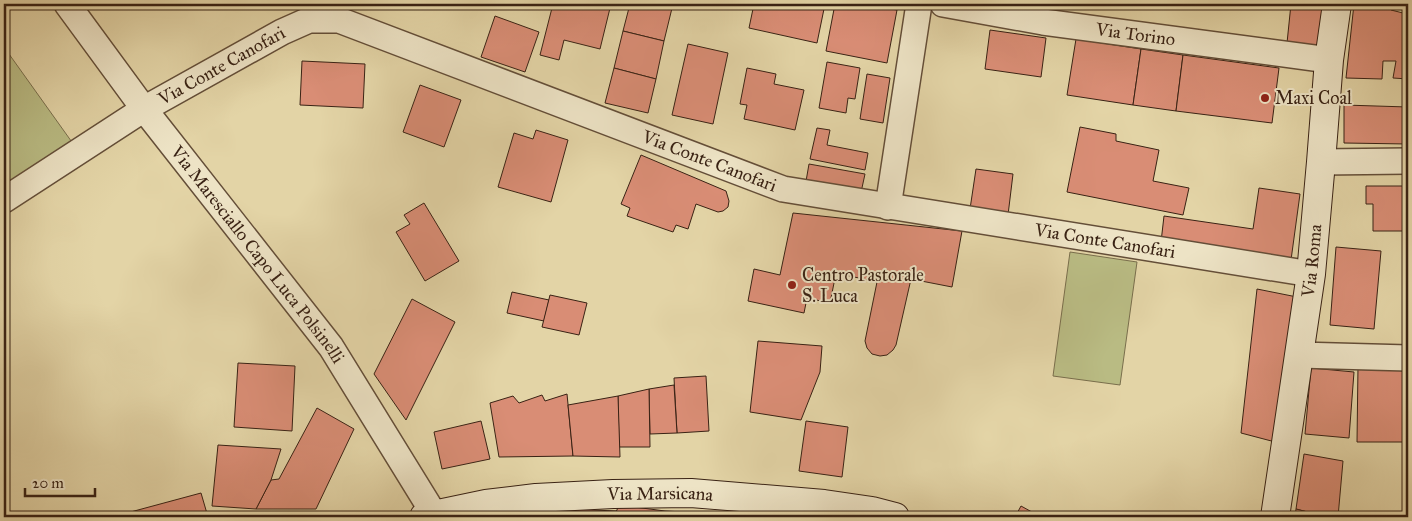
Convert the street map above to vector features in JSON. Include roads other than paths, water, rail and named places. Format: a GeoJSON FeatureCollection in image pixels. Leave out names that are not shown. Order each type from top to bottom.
{"type":"FeatureCollection","features":[{"type":"Feature","properties":{"kind":"main road","name":"Via Roma"},"geometry":{"type":"LineString","coordinates":[[1275,517],[1311,274],[1322,162],[1329,60],[1337,4]]}},
{"type":"Feature","properties":{"kind":"main road","name":"Via Marsicana"},"geometry":{"type":"LineString","coordinates":[[429,516],[486,504],[536,498],[613,494],[691,493],[824,504],[872,511],[895,517]]}},
{"type":"Feature","properties":{"kind":"street","name":"Via Maresciallo Capo Luca Polsinelli"},"geometry":{"type":"LineString","coordinates":[[67,4],[144,109],[331,347],[429,516]]}},
{"type":"Feature","properties":{"kind":"street"},"geometry":{"type":"LineString","coordinates":[[888,207],[918,4]]}},
{"type":"Feature","properties":{"kind":"street","name":"Via Torino"},"geometry":{"type":"LineString","coordinates":[[943,4],[1043,22],[1329,60]]}},
{"type":"Feature","properties":{"kind":"street","name":"Via Conte Canofari"},"geometry":{"type":"LineString","coordinates":[[4,200],[144,109],[282,32],[309,20],[339,20],[783,189],[1311,274]]}},
{"type":"Feature","properties":{"kind":"street"},"geometry":{"type":"LineString","coordinates":[[1322,162],[1408,161]]}},
{"type":"Feature","properties":{"kind":"street"},"geometry":{"type":"LineString","coordinates":[[1299,355],[1408,358]]}},
{"type":"Feature","properties":{"kind":"place","name":"Maxi Coal"},"geometry":{"type":"Point","coordinates":[1265,98]}},
{"type":"Feature","properties":{"kind":"place","name":"Centro Pastorale S. Luca"},"geometry":{"type":"Point","coordinates":[792,285]}}]}
